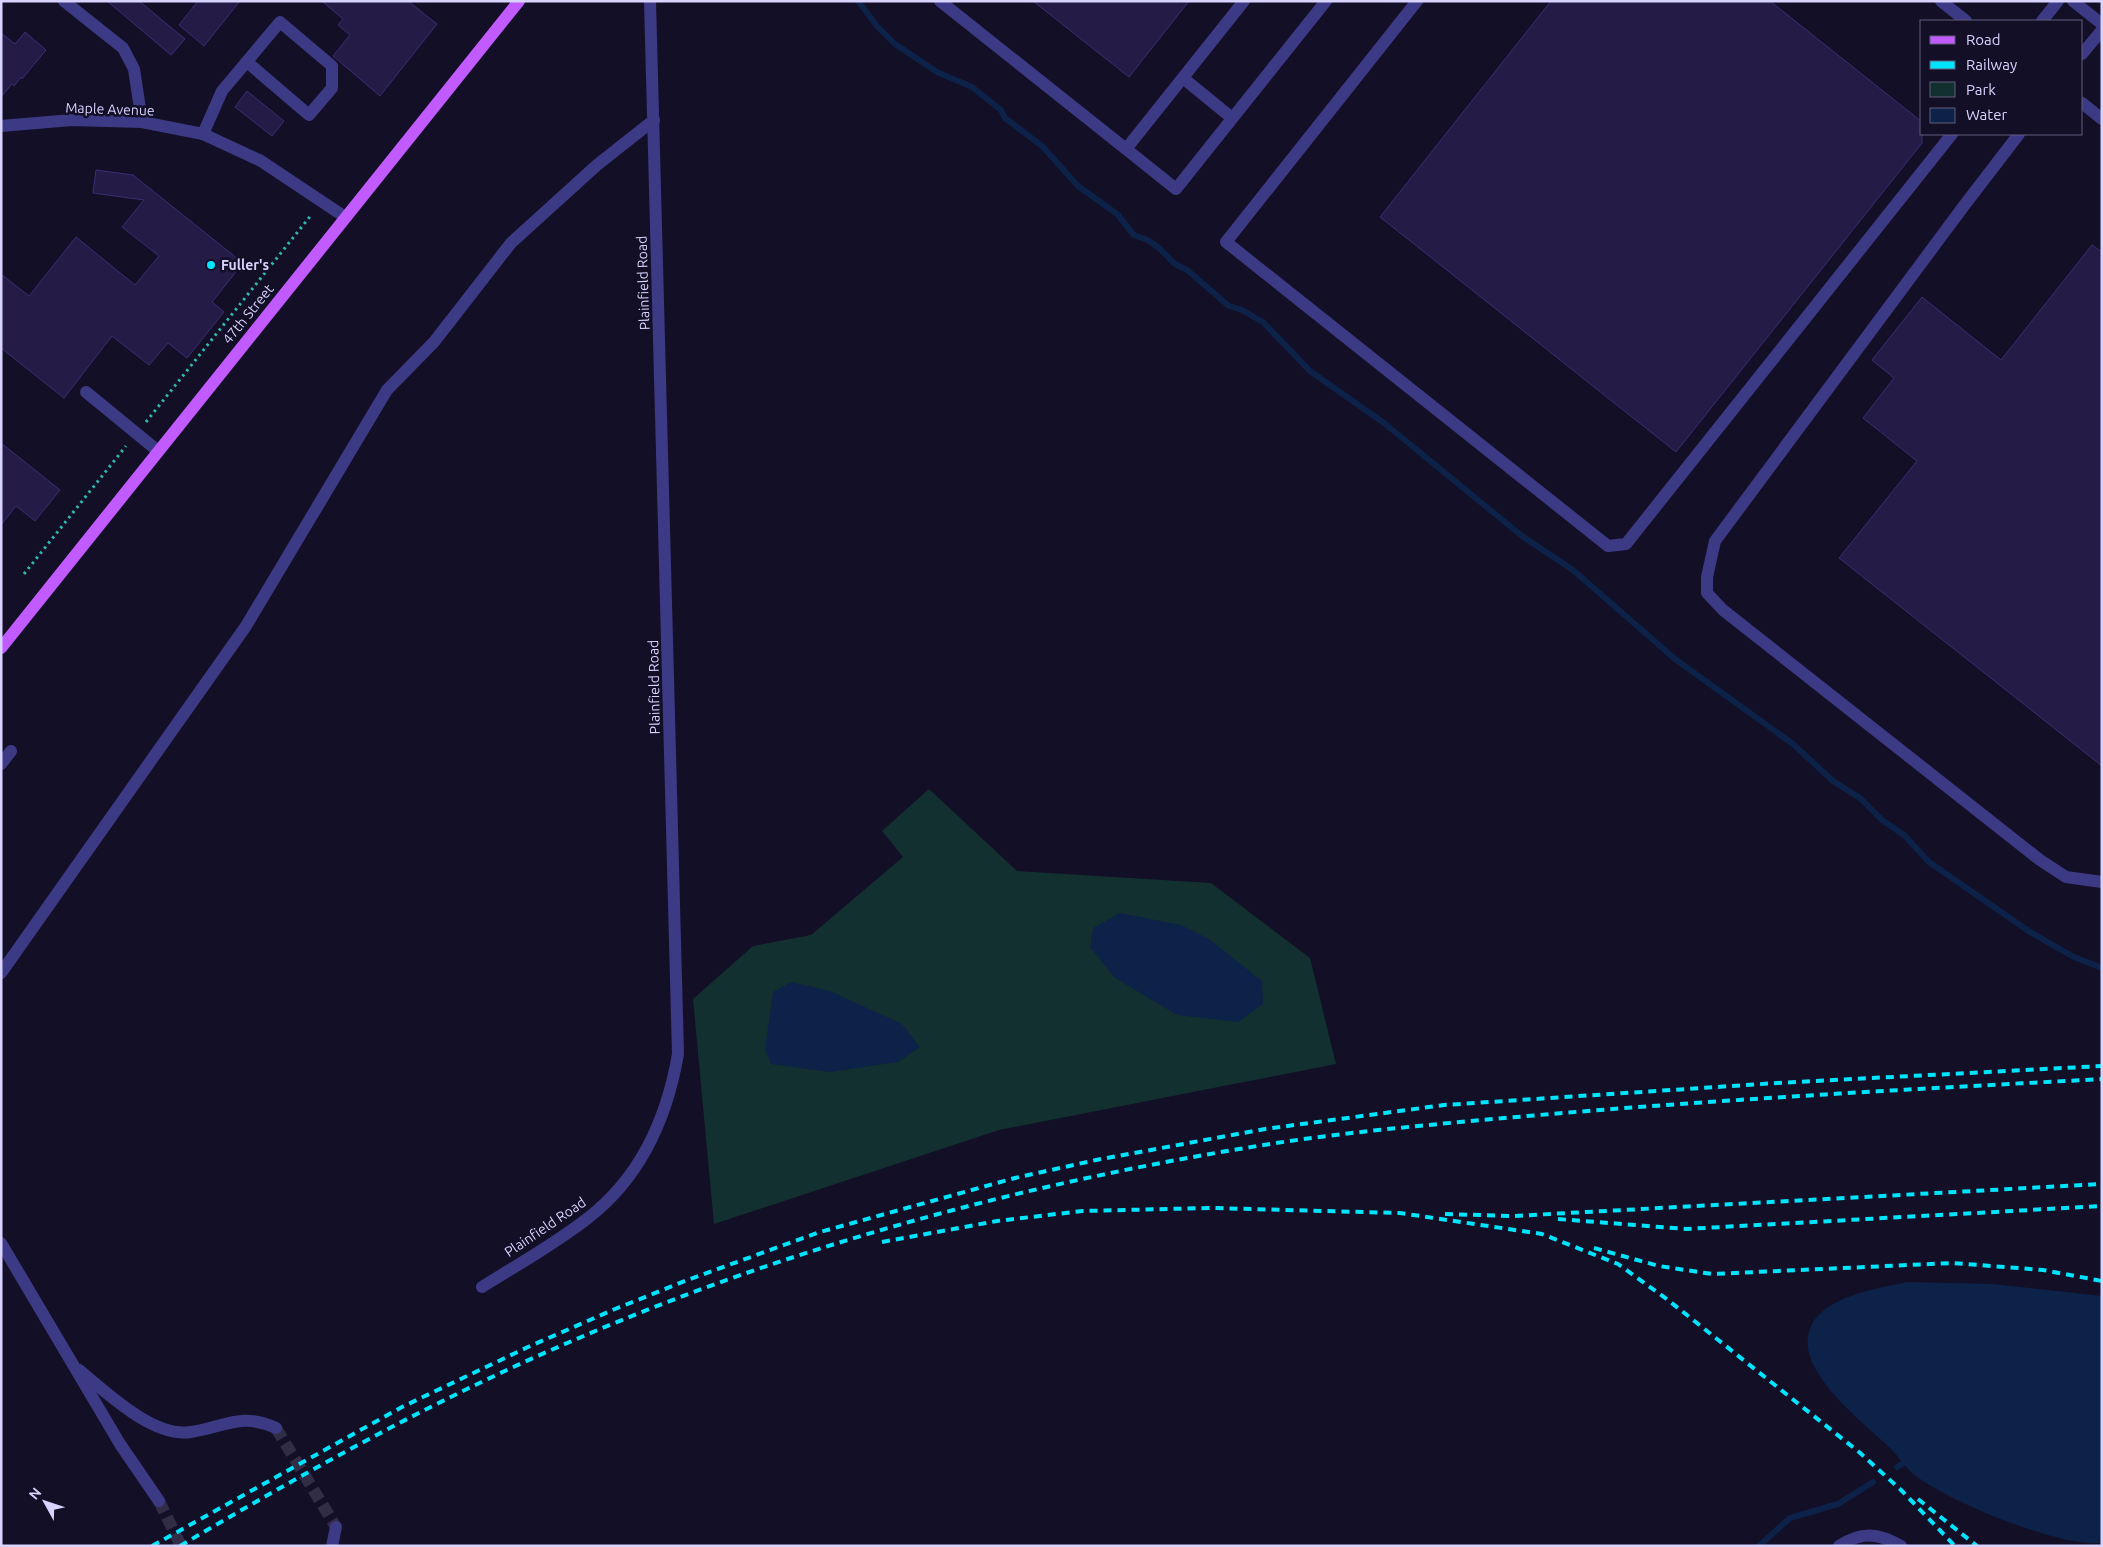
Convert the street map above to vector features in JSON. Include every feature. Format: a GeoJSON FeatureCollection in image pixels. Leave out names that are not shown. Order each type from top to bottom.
{"type":"FeatureCollection","features":[{"type":"Feature","properties":{"kind":"main road","name":"47th Street"},"geometry":{"type":"LineString","coordinates":[[1,648],[344,217],[519,1]]}},
{"type":"Feature","properties":{"kind":"street"},"geometry":{"type":"LineString","coordinates":[[64,1],[122,48],[134,69],[142,122]]}},
{"type":"Feature","properties":{"kind":"street","name":"Plainfield Road"},"geometry":{"type":"LineString","coordinates":[[482,1287],[588,1218],[617,1190],[641,1160],[657,1131],[672,1088],[678,1054],[650,1]]}},
{"type":"Feature","properties":{"kind":"street"},"geometry":{"type":"LineString","coordinates":[[940,1],[1176,189],[1326,1]]}},
{"type":"Feature","properties":{"kind":"street"},"geometry":{"type":"LineString","coordinates":[[1126,149],[1244,1]]}},
{"type":"Feature","properties":{"kind":"street"},"geometry":{"type":"LineString","coordinates":[[1418,1],[1226,242],[1608,546],[1626,544],[1951,135]]}},
{"type":"Feature","properties":{"kind":"street"},"geometry":{"type":"LineString","coordinates":[[1941,1],[1965,20]]}},
{"type":"Feature","properties":{"kind":"street"},"geometry":{"type":"LineString","coordinates":[[2043,20],[2058,1]]}},
{"type":"Feature","properties":{"kind":"street"},"geometry":{"type":"LineString","coordinates":[[2073,1],[2102,24]]}},
{"type":"Feature","properties":{"kind":"street"},"geometry":{"type":"LineString","coordinates":[[203,134],[222,91],[280,22],[332,66],[332,88],[309,115],[247,62]]}},
{"type":"Feature","properties":{"kind":"street"},"geometry":{"type":"LineString","coordinates":[[2083,53],[2102,30]]}},
{"type":"Feature","properties":{"kind":"street"},"geometry":{"type":"LineString","coordinates":[[1182,78],[1232,118]]}},
{"type":"Feature","properties":{"kind":"street"},"geometry":{"type":"LineString","coordinates":[[2083,104],[2102,119]]}},
{"type":"Feature","properties":{"kind":"street","name":"Maple Avenue"},"geometry":{"type":"LineString","coordinates":[[1,126],[72,120],[142,122],[203,134],[261,161],[344,217]]}},
{"type":"Feature","properties":{"kind":"street"},"geometry":{"type":"LineString","coordinates":[[1,973],[246,626],[387,390],[434,342],[511,243],[597,164],[654,120]]}},
{"type":"Feature","properties":{"kind":"street"},"geometry":{"type":"LineString","coordinates":[[2018,135],[1957,214],[1715,541],[1707,578],[1707,593],[1722,610],[2040,860],[2066,877],[2102,882]]}},
{"type":"Feature","properties":{"kind":"street"},"geometry":{"type":"LineString","coordinates":[[86,392],[158,452]]}},
{"type":"Feature","properties":{"kind":"street"},"geometry":{"type":"LineString","coordinates":[[1,764],[11,751]]}},
{"type":"Feature","properties":{"kind":"street"},"geometry":{"type":"LineString","coordinates":[[1,1243],[120,1444],[159,1501]]}},
{"type":"Feature","properties":{"kind":"street"},"geometry":{"type":"LineString","coordinates":[[70,1362],[138,1415],[167,1430],[190,1432],[238,1419],[261,1420],[276,1428]]}},
{"type":"Feature","properties":{"kind":"street"},"geometry":{"type":"LineString","coordinates":[[332,1546],[336,1527]]}},
{"type":"Feature","properties":{"kind":"street"},"geometry":{"type":"LineString","coordinates":[[1838,1546],[1851,1538],[1882,1535],[1901,1546]]}},
{"type":"Feature","properties":{"kind":"path"},"geometry":{"type":"LineString","coordinates":[[24,574],[322,202]]}},
{"type":"Feature","properties":{"kind":"green space"},"geometry":{"type":"Polygon","coordinates":[[[929,789],[1017,871],[1211,883],[1310,958],[1336,1064],[999,1130],[714,1224],[693,999],[753,946],[811,935],[903,857],[882,831],[929,789]]]}},
{"type":"Feature","properties":{"kind":"water"},"geometry":{"type":"Polygon","coordinates":[[[1120,913],[1181,925],[1209,939],[1262,981],[1263,1004],[1238,1022],[1177,1015],[1115,978],[1090,947],[1093,928],[1120,913]]]}},
{"type":"Feature","properties":{"kind":"water"},"geometry":{"type":"Polygon","coordinates":[[[791,982],[830,991],[902,1024],[920,1047],[898,1062],[830,1072],[771,1064],[765,1049],[773,992],[791,982]]]}},
{"type":"Feature","properties":{"kind":"water"},"geometry":{"type":"Polygon","coordinates":[[[1908,1282],[1992,1284],[2102,1296],[2102,1543],[2059,1538],[2033,1531],[1979,1510],[1933,1487],[1908,1469],[1892,1450],[1833,1394],[1812,1361],[1808,1345],[1810,1329],[1816,1318],[1826,1309],[1853,1295],[1908,1282]]]}},
{"type":"Feature","properties":{"kind":"building"},"geometry":{"type":"Polygon","coordinates":[[[107,1],[139,1],[185,39],[171,55],[107,1]]]}},
{"type":"Feature","properties":{"kind":"building"},"geometry":{"type":"Polygon","coordinates":[[[198,1],[240,1],[204,46],[179,25],[198,1]]]}},
{"type":"Feature","properties":{"kind":"building"},"geometry":{"type":"Polygon","coordinates":[[[322,1],[408,1],[437,24],[380,96],[333,56],[350,35],[338,25],[343,19],[322,1]]]}},
{"type":"Feature","properties":{"kind":"building"},"geometry":{"type":"Polygon","coordinates":[[[1033,1],[1189,1],[1129,77],[1033,1]]]}},
{"type":"Feature","properties":{"kind":"building"},"geometry":{"type":"Polygon","coordinates":[[[1551,1],[1770,1],[1920,120],[1922,143],[1676,452],[1380,217],[1551,1]]]}},
{"type":"Feature","properties":{"kind":"building"},"geometry":{"type":"Polygon","coordinates":[[[25,32],[46,50],[22,79],[21,77],[14,86],[12,84],[1,97],[1,33],[15,44],[25,32]]]}},
{"type":"Feature","properties":{"kind":"building"},"geometry":{"type":"Polygon","coordinates":[[[247,91],[284,121],[272,136],[235,107],[247,91]]]}},
{"type":"Feature","properties":{"kind":"building"},"geometry":{"type":"Polygon","coordinates":[[[96,170],[133,175],[243,263],[212,302],[224,312],[187,358],[168,343],[149,365],[112,336],[64,398],[1,348],[1,274],[29,296],[76,237],[135,285],[159,256],[122,227],[144,200],[93,193],[96,170]]]}},
{"type":"Feature","properties":{"kind":"building"},"geometry":{"type":"Polygon","coordinates":[[[2092,245],[2102,252],[2102,766],[1839,558],[1917,461],[1863,418],[1894,378],[1872,360],[1922,297],[2001,360],[2092,245]]]}},
{"type":"Feature","properties":{"kind":"building"},"geometry":{"type":"Polygon","coordinates":[[[1,443],[60,490],[35,521],[16,506],[1,525],[1,443]]]}},
{"type":"Feature","properties":{"kind":"waterway"},"geometry":{"type":"LineString","coordinates":[[858,1],[877,26],[895,44],[937,72],[972,87],[1001,110],[1005,118],[1042,146],[1078,186],[1117,214],[1134,235],[1148,240],[1159,248],[1175,264],[1187,270],[1229,306],[1242,310],[1263,322],[1310,371],[1384,423],[1522,536],[1573,570],[1675,659],[1793,744],[1833,781],[1860,798],[1882,820],[1904,835],[1929,862],[2030,932],[2074,957],[2102,968]]}},
{"type":"Feature","properties":{"kind":"waterway"},"geometry":{"type":"LineString","coordinates":[[1897,1467],[1904,1463]]}},
{"type":"Feature","properties":{"kind":"waterway"},"geometry":{"type":"LineString","coordinates":[[1759,1546],[1790,1518],[1838,1504],[1873,1482]]}},
{"type":"Feature","properties":{"kind":"tunnel"},"geometry":{"type":"LineString","coordinates":[[276,1428],[336,1527]]}},
{"type":"Feature","properties":{"kind":"tunnel"},"geometry":{"type":"LineString","coordinates":[[159,1501],[181,1546]]}},
{"type":"Feature","properties":{"kind":"railway"},"geometry":{"type":"LineString","coordinates":[[152,1546],[402,1407],[528,1347],[615,1309],[690,1279],[820,1232],[1015,1178],[1096,1160],[1265,1129],[1444,1105],[1777,1083],[2102,1066]]}},
{"type":"Feature","properties":{"kind":"railway"},"geometry":{"type":"LineString","coordinates":[[180,1546],[276,1490],[373,1437],[471,1387],[572,1341],[652,1308],[816,1250],[984,1202],[1154,1164],[1276,1143],[1388,1129],[1679,1104],[2102,1079]]}},
{"type":"Feature","properties":{"kind":"railway"},"geometry":{"type":"LineString","coordinates":[[1445,1214],[1513,1216],[2102,1184]]}},
{"type":"Feature","properties":{"kind":"railway"},"geometry":{"type":"LineString","coordinates":[[1558,1219],[1686,1229],[2102,1206]]}},
{"type":"Feature","properties":{"kind":"railway"},"geometry":{"type":"LineString","coordinates":[[882,1242],[997,1221],[1082,1211],[1211,1208],[1400,1213],[1542,1234],[1618,1264],[1668,1300],[1859,1452],[1901,1490],[1955,1546]]}},
{"type":"Feature","properties":{"kind":"railway"},"geometry":{"type":"LineString","coordinates":[[1594,1248],[1659,1266],[1712,1274],[1953,1263],[2043,1270],[2102,1281]]}},
{"type":"Feature","properties":{"kind":"railway"},"geometry":{"type":"LineString","coordinates":[[1918,1499],[1977,1546]]}},
{"type":"Feature","properties":{"kind":"place","name":"Fuller's"},"geometry":{"type":"Point","coordinates":[211,265]}}]}
